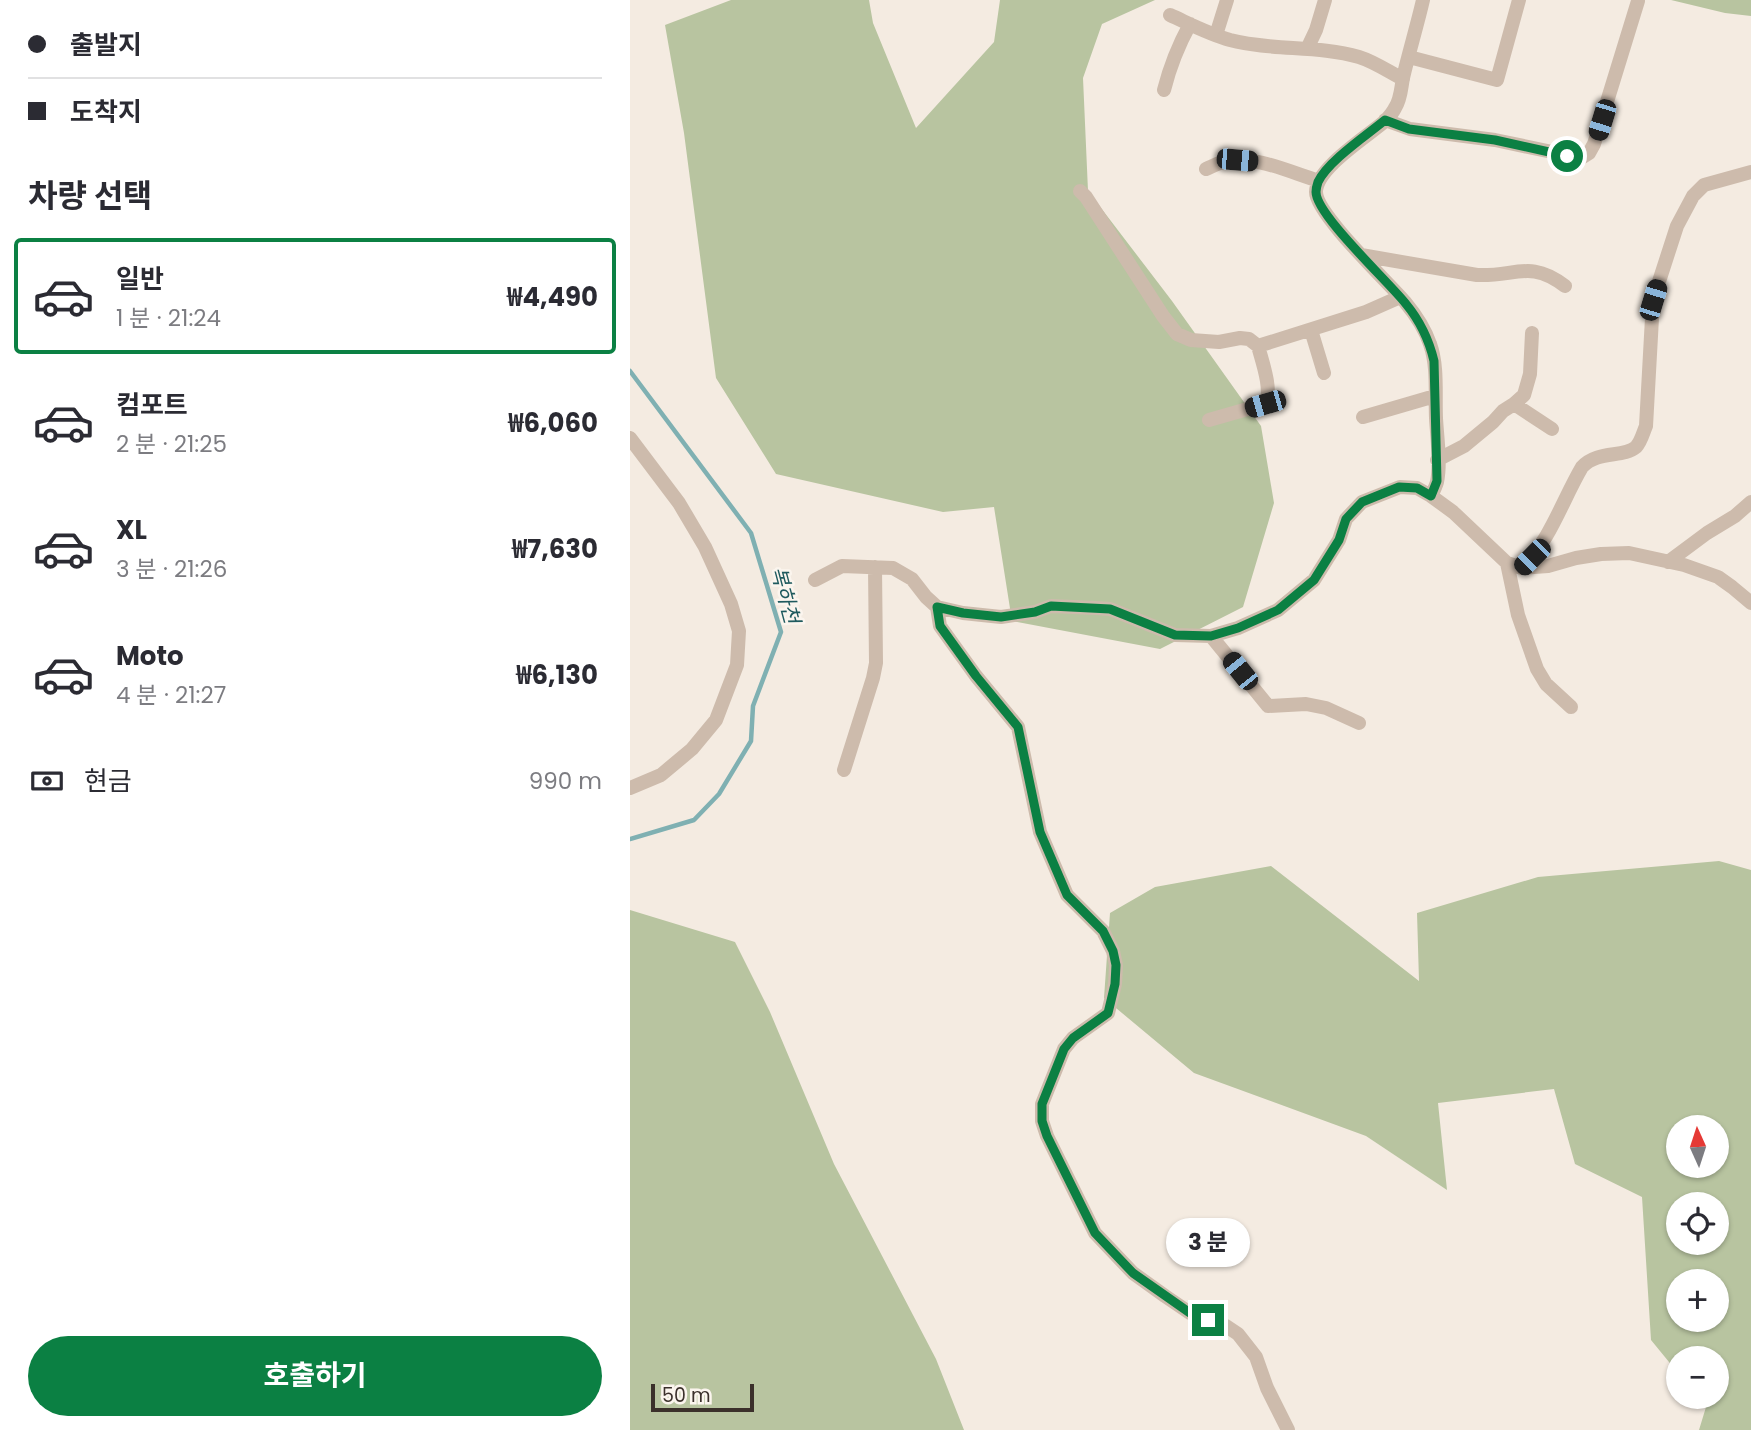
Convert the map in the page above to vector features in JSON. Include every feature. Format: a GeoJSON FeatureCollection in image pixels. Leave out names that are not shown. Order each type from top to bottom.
{"type":"FeatureCollection","features":[{"type":"Feature","properties":{"kind":"street"},"geometry":{"type":"LineString","coordinates":[[1216,35],[1227,0]]}},
{"type":"Feature","properties":{"kind":"street"},"geometry":{"type":"LineString","coordinates":[[1307,49],[1325,0]]}},
{"type":"Feature","properties":{"kind":"street"},"geometry":{"type":"LineString","coordinates":[[1423,0],[1396,108],[1332,164],[1319,181],[1315,193],[1322,209],[1401,297],[1430,343],[1434,361],[1437,460],[1437,481],[1431,496]]}},
{"type":"Feature","properties":{"kind":"street"},"geometry":{"type":"LineString","coordinates":[[1409,57],[1497,80],[1519,0]]}},
{"type":"Feature","properties":{"kind":"street"},"geometry":{"type":"LineString","coordinates":[[1385,120],[1409,129],[1495,140],[1581,158],[1589,153],[1594,144],[1638,1]]}},
{"type":"Feature","properties":{"kind":"street"},"geometry":{"type":"LineString","coordinates":[[1170,15],[1232,40],[1360,58],[1403,79]]}},
{"type":"Feature","properties":{"kind":"street"},"geometry":{"type":"LineString","coordinates":[[1164,90],[1171,63],[1190,24]]}},
{"type":"Feature","properties":{"kind":"street"},"geometry":{"type":"LineString","coordinates":[[1206,169],[1237,160],[1276,166],[1319,181]]}},
{"type":"Feature","properties":{"kind":"street"},"geometry":{"type":"LineString","coordinates":[[1515,565],[1532,557],[1544,541],[1589,460],[1631,450],[1639,443],[1646,426],[1653,300],[1677,226],[1693,196],[1704,185],[1751,172]]}},
{"type":"Feature","properties":{"kind":"street"},"geometry":{"type":"LineString","coordinates":[[1080,191],[1177,334],[1191,340],[1219,342],[1240,338],[1258,346],[1269,392],[1268,400],[1265,404],[1209,421]]}},
{"type":"Feature","properties":{"kind":"street"},"geometry":{"type":"LineString","coordinates":[[1362,255],[1476,275],[1493,276],[1529,270],[1543,272],[1565,286]]}},
{"type":"Feature","properties":{"kind":"street"},"geometry":{"type":"LineString","coordinates":[[1258,346],[1366,312],[1401,297]]}},
{"type":"Feature","properties":{"kind":"street"},"geometry":{"type":"LineString","coordinates":[[1311,330],[1324,373]]}},
{"type":"Feature","properties":{"kind":"street"},"geometry":{"type":"LineString","coordinates":[[1437,460],[1464,446],[1524,396],[1530,374],[1532,333]]}},
{"type":"Feature","properties":{"kind":"street"},"geometry":{"type":"LineString","coordinates":[[1363,416],[1436,396]]}},
{"type":"Feature","properties":{"kind":"street"},"geometry":{"type":"LineString","coordinates":[[1514,404],[1552,429]]}},
{"type":"Feature","properties":{"kind":"street"},"geometry":{"type":"LineString","coordinates":[[630,438],[679,503],[705,547],[731,604],[739,631],[737,665],[716,720],[692,749],[661,775],[630,788]]}},
{"type":"Feature","properties":{"kind":"street"},"geometry":{"type":"LineString","coordinates":[[815,580],[842,566],[893,568],[912,579],[937,607],[963,613],[1001,617],[1035,612],[1051,606],[1110,609],[1175,635],[1211,636],[1238,628],[1278,610],[1314,580],[1339,540],[1346,519],[1362,502],[1399,487],[1417,488],[1431,496],[1515,565],[1549,566],[1576,558],[1629,553],[1684,565],[1718,578],[1751,603]]}},
{"type":"Feature","properties":{"kind":"street"},"geometry":{"type":"LineString","coordinates":[[1668,562],[1751,502]]}},
{"type":"Feature","properties":{"kind":"street"},"geometry":{"type":"LineString","coordinates":[[1515,565],[1518,615],[1537,669],[1546,684],[1571,707]]}},
{"type":"Feature","properties":{"kind":"street"},"geometry":{"type":"LineString","coordinates":[[844,770],[876,663],[876,567]]}},
{"type":"Feature","properties":{"kind":"street"},"geometry":{"type":"LineString","coordinates":[[937,607],[940,626],[1018,727],[1040,832],[1067,895],[1103,931],[1113,951],[1116,965],[1115,984],[1108,1013],[1073,1038],[1064,1049],[1042,1104],[1042,1121],[1047,1136],[1095,1233],[1133,1273],[1165,1296],[1190,1313],[1226,1326],[1238,1334],[1256,1357],[1267,1388],[1288,1430]]}},
{"type":"Feature","properties":{"kind":"street"},"geometry":{"type":"LineString","coordinates":[[1211,636],[1268,706],[1306,704],[1326,708],[1359,723]]}},
{"type":"Feature","properties":{"kind":"green space"},"geometry":{"type":"Polygon","coordinates":[[[731,0],[869,0],[873,23],[916,128],[994,42],[1000,0],[1155,0],[1102,24],[1083,78],[1088,191],[1172,301],[1261,426],[1274,503],[1243,607],[1160,649],[1012,621],[994,507],[943,512],[776,474],[716,378],[684,133],[665,25],[731,0]]]}},
{"type":"Feature","properties":{"kind":"green space"},"geometry":{"type":"Polygon","coordinates":[[[1671,0],[1751,0],[1751,16],[1725,13],[1671,0]]]}},
{"type":"Feature","properties":{"kind":"green space"},"geometry":{"type":"Polygon","coordinates":[[[1719,861],[1751,870],[1751,1430],[1699,1430],[1705,1409],[1729,1409],[1729,1346],[1666,1346],[1666,1358],[1651,1340],[1642,1197],[1575,1164],[1554,1089],[1438,1103],[1447,1190],[1366,1136],[1194,1073],[1104,998],[1110,913],[1155,887],[1271,866],[1419,981],[1417,913],[1538,877],[1719,861]]]}},
{"type":"Feature","properties":{"kind":"green space"},"geometry":{"type":"Polygon","coordinates":[[[630,910],[735,942],[770,1012],[834,1164],[936,1359],[964,1430],[630,1430],[630,910]]]}},
{"type":"Feature","properties":{"kind":"waterway","name":"복하천"},"geometry":{"type":"LineString","coordinates":[[630,371],[751,533],[781,632],[753,706],[751,741],[719,794],[694,820],[630,839]]}},
{"type":"Feature","properties":{"kind":"route"},"geometry":{"type":"LineString","coordinates":[[1208,1320],[1190,1313],[1133,1273],[1095,1233],[1047,1136],[1042,1121],[1042,1104],[1064,1049],[1073,1038],[1108,1013],[1115,984],[1116,965],[1113,951],[1103,931],[1067,895],[1040,832],[1018,727],[940,626],[937,607],[1001,617],[1035,612],[1051,606],[1110,609],[1175,635],[1211,636],[1238,628],[1278,610],[1314,580],[1339,540],[1346,519],[1362,502],[1399,487],[1417,488],[1431,496],[1437,481],[1434,361],[1430,343],[1408,305],[1353,247],[1322,209],[1315,193],[1319,181],[1332,164],[1385,120],[1409,129],[1495,140],[1567,156]]}}]}
